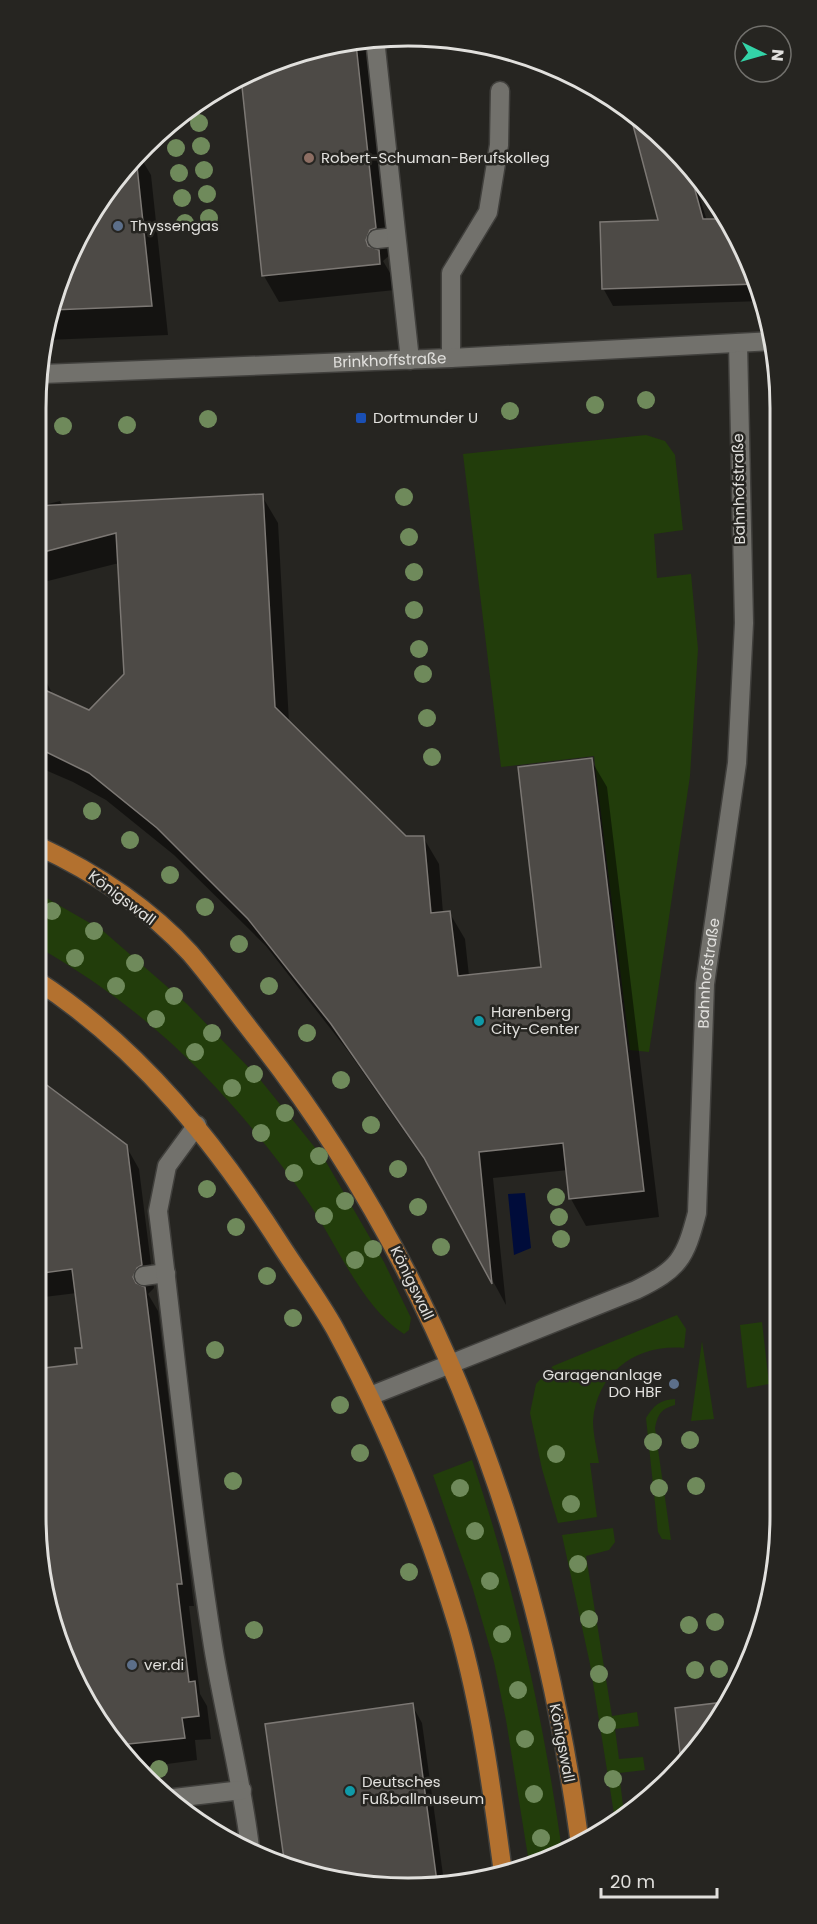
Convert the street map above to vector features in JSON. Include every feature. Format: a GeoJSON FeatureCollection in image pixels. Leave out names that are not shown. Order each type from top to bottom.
{"type":"FeatureCollection","features":[{"type":"Feature","properties":{"kind":"main road","name":"Königswall"},"geometry":{"type":"LineString","coordinates":[[47,851],[106,883],[167,932],[195,960],[308,1104],[384,1225],[451,1362],[482,1439],[513,1532],[539,1627],[574,1800],[579,1835]]}},
{"type":"Feature","properties":{"kind":"main road"},"geometry":{"type":"LineString","coordinates":[[47,989],[116,1042],[197,1125],[243,1185],[334,1327],[370,1396],[404,1475],[458,1628],[477,1703],[502,1865]]}},
{"type":"Feature","properties":{"kind":"street"},"geometry":{"type":"LineString","coordinates":[[376,48],[410,360]]}},
{"type":"Feature","properties":{"kind":"street"},"geometry":{"type":"LineString","coordinates":[[451,358],[451,273],[488,212],[499,145],[500,91]]}},
{"type":"Feature","properties":{"kind":"street"},"geometry":{"type":"LineString","coordinates":[[377,239],[396,237]]}},
{"type":"Feature","properties":{"kind":"street","name":"Brinkhoffstraße"},"geometry":{"type":"LineString","coordinates":[[48,374],[410,360],[764,341]]}},
{"type":"Feature","properties":{"kind":"street","name":"Bahnhofstraße"},"geometry":{"type":"LineString","coordinates":[[370,1396],[636,1290],[664,1276],[688,1249],[697,1213],[705,984],[737,763],[744,623],[738,343]]}},
{"type":"Feature","properties":{"kind":"street"},"geometry":{"type":"LineString","coordinates":[[197,1125],[167,1166],[158,1211],[213,1646],[231,1748],[242,1790],[249,1840]]}},
{"type":"Feature","properties":{"kind":"street"},"geometry":{"type":"LineString","coordinates":[[144,1276],[166,1273]]}},
{"type":"Feature","properties":{"kind":"street"},"geometry":{"type":"LineString","coordinates":[[181,1797],[242,1790]]}},
{"type":"Feature","properties":{"kind":"green space"},"geometry":{"type":"Polygon","coordinates":[[[646,435],[665,441],[675,455],[683,530],[654,534],[657,578],[691,574],[698,649],[690,776],[649,1052],[630,1050],[594,756],[501,767],[463,454],[646,435]]]}},
{"type":"Feature","properties":{"kind":"green space"},"geometry":{"type":"Polygon","coordinates":[[[47,898],[102,930],[187,1004],[258,1077],[325,1160],[384,1262],[411,1318],[409,1330],[404,1334],[374,1307],[306,1199],[278,1160],[218,1089],[152,1026],[77,971],[47,953],[47,898]]]}},
{"type":"Feature","properties":{"kind":"green space"},"geometry":{"type":"Polygon","coordinates":[[[677,1315],[686,1329],[684,1348],[667,1348],[636,1356],[611,1375],[602,1388],[593,1421],[599,1463],[590,1463],[597,1517],[558,1523],[542,1469],[530,1413],[536,1384],[553,1366],[677,1315]]]}},
{"type":"Feature","properties":{"kind":"green space"},"geometry":{"type":"Polygon","coordinates":[[[762,1322],[769,1384],[747,1388],[740,1325],[762,1322]]]}},
{"type":"Feature","properties":{"kind":"green space"},"geometry":{"type":"Polygon","coordinates":[[[702,1341],[714,1419],[691,1421],[702,1341]]]}},
{"type":"Feature","properties":{"kind":"green space"},"geometry":{"type":"Polygon","coordinates":[[[675,1399],[675,1405],[666,1408],[661,1413],[655,1428],[671,1540],[662,1539],[658,1532],[646,1418],[658,1404],[675,1399]]]}},
{"type":"Feature","properties":{"kind":"green space"},"geometry":{"type":"Polygon","coordinates":[[[472,1460],[502,1556],[537,1702],[561,1844],[528,1857],[506,1720],[494,1662],[472,1586],[433,1475],[472,1460]]]}},
{"type":"Feature","properties":{"kind":"green space"},"geometry":{"type":"Polygon","coordinates":[[[613,1528],[615,1542],[609,1550],[586,1556],[612,1716],[637,1712],[639,1726],[615,1729],[619,1759],[643,1757],[645,1770],[619,1773],[623,1807],[614,1813],[590,1664],[562,1535],[613,1528]]]}},
{"type":"Feature","properties":{"kind":"shaded area"},"geometry":{"type":"Polygon","coordinates":[[[525,1193],[531,1248],[514,1255],[508,1194],[525,1193]]]}},
{"type":"Feature","properties":{"kind":"building","name":"Robert-Schuman-Berufskolleg"},"geometry":{"type":"Polygon","coordinates":[[[357,51],[376,228],[370,230],[366,240],[368,246],[379,250],[380,264],[262,276],[242,87],[292,66],[338,53],[357,51]]]}},
{"type":"Feature","properties":{"kind":"building"},"geometry":{"type":"Polygon","coordinates":[[[633,124],[694,185],[703,219],[716,219],[733,248],[748,284],[602,289],[600,222],[658,220],[633,124]]]}},
{"type":"Feature","properties":{"kind":"building","name":"Thyssengas"},"geometry":{"type":"Polygon","coordinates":[[[137,169],[152,306],[61,310],[74,270],[95,227],[121,188],[137,169]]]}},
{"type":"Feature","properties":{"kind":"building"},"geometry":{"type":"Polygon","coordinates":[[[263,494],[275,707],[406,836],[424,836],[431,913],[450,911],[458,976],[541,967],[518,767],[592,758],[644,1191],[569,1199],[563,1143],[479,1152],[492,1284],[424,1158],[331,1024],[248,919],[157,828],[89,773],[47,752],[47,691],[89,710],[124,674],[116,533],[47,551],[47,505],[263,494]]]}},
{"type":"Feature","properties":{"kind":"building"},"geometry":{"type":"Polygon","coordinates":[[[47,1085],[127,1145],[142,1265],[137,1268],[133,1277],[136,1283],[145,1287],[182,1584],[177,1584],[189,1682],[195,1681],[199,1716],[182,1718],[185,1738],[128,1744],[95,1697],[84,1676],[66,1632],[53,1586],[47,1539],[47,1368],[77,1364],[75,1348],[82,1348],[72,1269],[47,1272],[47,1085]]]}},
{"type":"Feature","properties":{"kind":"building","name":"Deutsches Fußballmuseum"},"geometry":{"type":"Polygon","coordinates":[[[413,1703],[436,1876],[385,1877],[338,1871],[283,1855],[265,1724],[413,1703]]]}},
{"type":"Feature","properties":{"kind":"building"},"geometry":{"type":"Polygon","coordinates":[[[718,1703],[680,1755],[675,1708],[718,1703]]]}},
{"type":"Feature","properties":{"kind":"place","name":"Robert-Schuman-Berufskolleg"},"geometry":{"type":"Point","coordinates":[309,158]}},
{"type":"Feature","properties":{"kind":"place","name":"Thyssengas"},"geometry":{"type":"Point","coordinates":[118,226]}},
{"type":"Feature","properties":{"kind":"place","name":"Dortmunder U"},"geometry":{"type":"Point","coordinates":[361,418]}},
{"type":"Feature","properties":{"kind":"place","name":"Harenberg City-Center"},"geometry":{"type":"Point","coordinates":[479,1021]}},
{"type":"Feature","properties":{"kind":"place","name":"Garagenanlage DO HBF"},"geometry":{"type":"Point","coordinates":[674,1384]}},
{"type":"Feature","properties":{"kind":"place","name":"ver.di"},"geometry":{"type":"Point","coordinates":[132,1665]}},
{"type":"Feature","properties":{"kind":"place","name":"Deutsches Fußballmuseum"},"geometry":{"type":"Point","coordinates":[350,1791]}}]}
